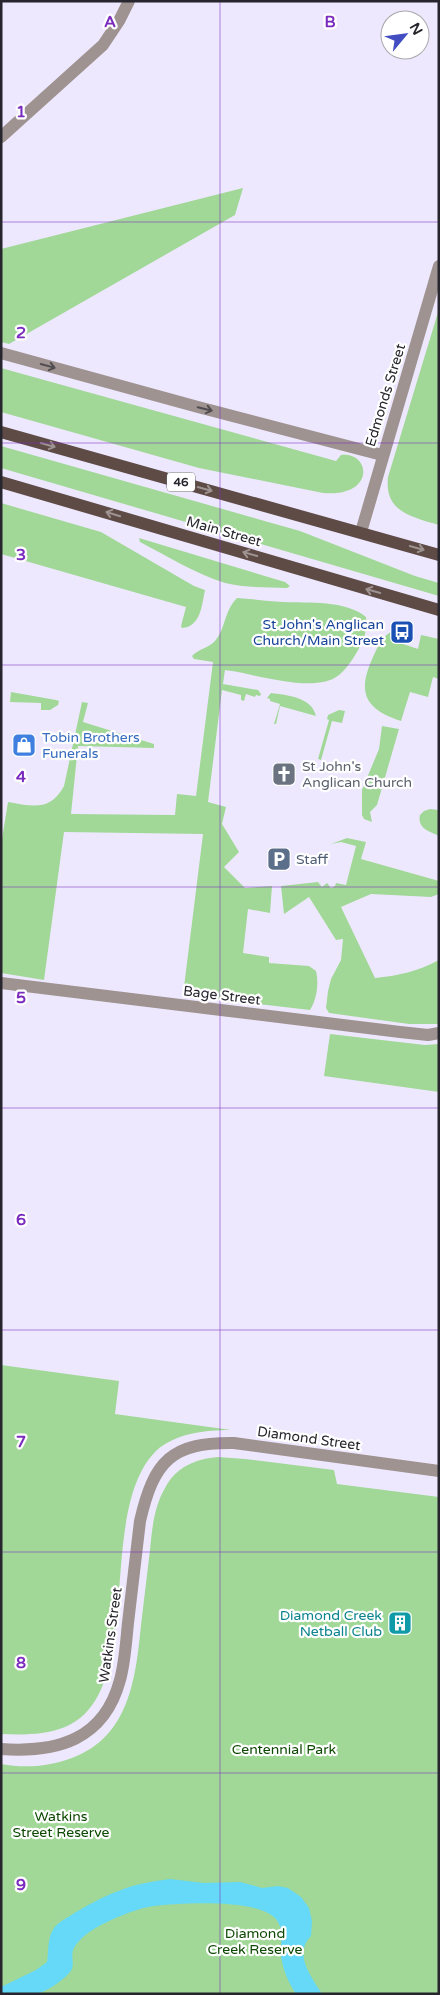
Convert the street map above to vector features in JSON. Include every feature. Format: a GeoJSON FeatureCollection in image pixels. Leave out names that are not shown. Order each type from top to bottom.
{"type":"FeatureCollection","features":[{"type":"Feature","properties":{"kind":"main road","name":"46"},"geometry":{"type":"LineString","coordinates":[[1,432],[439,555]]}},
{"type":"Feature","properties":{"kind":"main road","name":"Main Street"},"geometry":{"type":"LineString","coordinates":[[1,482],[439,610]]}},
{"type":"Feature","properties":{"kind":"street"},"geometry":{"type":"LineString","coordinates":[[1,137],[97,51],[111,34],[129,1]]}},
{"type":"Feature","properties":{"kind":"street","name":"Edmonds Street"},"geometry":{"type":"LineString","coordinates":[[361,532],[382,455],[439,266]]}},
{"type":"Feature","properties":{"kind":"street"},"geometry":{"type":"LineString","coordinates":[[1,354],[198,408],[382,455]]}},
{"type":"Feature","properties":{"kind":"street","name":"Bage Street"},"geometry":{"type":"LineString","coordinates":[[1,983],[400,1032],[428,1035],[439,1033]]}},
{"type":"Feature","properties":{"kind":"street","name":"Diamond Street"},"geometry":{"type":"LineString","coordinates":[[176,1453],[201,1444],[234,1443],[439,1471]]}},
{"type":"Feature","properties":{"kind":"street","name":"Watkins Street"},"geometry":{"type":"LineString","coordinates":[[1,1749],[39,1750],[77,1739],[93,1729],[110,1706],[120,1680],[124,1662],[140,1521],[144,1504],[156,1473],[176,1453]]}},
{"type":"Feature","properties":{"kind":"green space"},"geometry":{"type":"Polygon","coordinates":[[[243,188],[235,215],[9,344],[1,342],[1,249],[243,188]]]}},
{"type":"Feature","properties":{"kind":"green space"},"geometry":{"type":"Polygon","coordinates":[[[439,309],[439,525],[410,516],[395,505],[390,498],[388,477],[439,309]]]}},
{"type":"Feature","properties":{"kind":"green space"},"geometry":{"type":"Polygon","coordinates":[[[1,368],[336,461],[341,455],[351,456],[358,460],[363,474],[360,482],[352,489],[340,493],[323,493],[199,468],[1,412],[1,368]]]}},
{"type":"Feature","properties":{"kind":"green space"},"geometry":{"type":"Polygon","coordinates":[[[1,446],[300,531],[415,576],[439,583],[439,596],[1,468],[1,446]]]}},
{"type":"Feature","properties":{"kind":"green space"},"geometry":{"type":"Polygon","coordinates":[[[1,503],[101,532],[194,586],[205,590],[200,614],[193,624],[182,628],[186,607],[1,554],[1,503]]]}},
{"type":"Feature","properties":{"kind":"green space"},"geometry":{"type":"Polygon","coordinates":[[[139,538],[285,582],[290,586],[287,588],[256,587],[225,583],[203,575],[140,542],[139,538]]]}},
{"type":"Feature","properties":{"kind":"green space"},"geometry":{"type":"Polygon","coordinates":[[[237,598],[338,605],[366,617],[365,633],[357,652],[339,675],[328,681],[300,683],[225,670],[223,684],[258,690],[261,694],[255,697],[246,694],[244,701],[241,700],[241,695],[222,690],[208,802],[226,807],[222,824],[239,852],[224,867],[245,888],[272,886],[270,913],[248,909],[243,953],[269,957],[269,963],[309,966],[316,971],[317,991],[310,1010],[183,995],[203,834],[64,832],[44,980],[1,973],[1,845],[8,802],[33,806],[40,805],[53,800],[59,794],[64,786],[82,702],[88,703],[83,722],[154,744],[154,748],[78,746],[71,814],[175,815],[177,794],[196,796],[213,662],[194,659],[192,656],[210,645],[219,636],[230,608],[237,598]]]}},
{"type":"Feature","properties":{"kind":"green space"},"geometry":{"type":"Polygon","coordinates":[[[394,630],[398,630],[394,641],[418,649],[421,635],[439,639],[439,679],[433,677],[428,697],[410,692],[401,721],[379,711],[372,705],[367,698],[365,689],[368,669],[377,649],[384,638],[394,630]]]}},
{"type":"Feature","properties":{"kind":"green space"},"geometry":{"type":"Polygon","coordinates":[[[11,692],[59,701],[58,705],[50,710],[41,710],[41,703],[10,702],[11,692]]]}},
{"type":"Feature","properties":{"kind":"green space"},"geometry":{"type":"Polygon","coordinates":[[[271,693],[291,696],[304,701],[314,710],[316,716],[280,706],[276,724],[274,724],[280,704],[267,698],[271,693]]]}},
{"type":"Feature","properties":{"kind":"green space"},"geometry":{"type":"Polygon","coordinates":[[[339,710],[345,711],[342,723],[332,721],[321,760],[318,759],[329,720],[327,719],[328,715],[339,710]]]}},
{"type":"Feature","properties":{"kind":"green space"},"geometry":{"type":"Polygon","coordinates":[[[382,726],[399,729],[377,805],[370,812],[372,822],[364,819],[362,815],[362,790],[379,749],[382,726]]]}},
{"type":"Feature","properties":{"kind":"green space"},"geometry":{"type":"Polygon","coordinates":[[[430,809],[439,810],[439,836],[424,828],[420,823],[420,815],[430,809]]]}},
{"type":"Feature","properties":{"kind":"green space"},"geometry":{"type":"Polygon","coordinates":[[[347,838],[366,842],[361,859],[439,881],[439,894],[431,897],[371,894],[341,907],[375,978],[408,972],[439,960],[439,1024],[409,1024],[329,1013],[326,1008],[331,979],[341,960],[343,939],[336,940],[309,897],[284,914],[281,886],[318,882],[322,887],[327,883],[331,888],[336,883],[346,885],[356,846],[341,842],[331,844],[347,838]]]}},
{"type":"Feature","properties":{"kind":"green space"},"geometry":{"type":"Polygon","coordinates":[[[330,1034],[425,1045],[439,1044],[439,1092],[324,1076],[330,1034]]]}},
{"type":"Feature","properties":{"kind":"green space"},"geometry":{"type":"Polygon","coordinates":[[[1,1365],[119,1381],[115,1414],[231,1430],[201,1432],[181,1436],[156,1451],[138,1479],[127,1516],[114,1641],[106,1678],[90,1708],[65,1727],[50,1732],[34,1734],[1,1734],[1,1365]]]}},
{"type":"Feature","properties":{"kind":"green space","name":"Centennial Park"},"geometry":{"type":"Polygon","coordinates":[[[218,1457],[334,1470],[337,1484],[439,1497],[439,1994],[1,1994],[1,1764],[41,1766],[60,1762],[79,1755],[96,1745],[110,1732],[120,1717],[133,1682],[153,1526],[161,1495],[169,1481],[187,1465],[218,1457]]]}},
{"type":"Feature","properties":{"kind":"water"},"geometry":{"type":"Polygon","coordinates":[[[170,1879],[204,1883],[240,1882],[262,1888],[278,1886],[288,1888],[301,1897],[309,1908],[312,1921],[311,1936],[306,1943],[304,1958],[309,1972],[322,1994],[296,1994],[283,1966],[279,1924],[267,1912],[236,1905],[199,1903],[147,1907],[115,1918],[91,1931],[79,1941],[73,1950],[72,1969],[52,1987],[35,1994],[1,1994],[1,1987],[36,1970],[47,1962],[50,1936],[54,1928],[61,1921],[88,1905],[121,1890],[143,1883],[170,1879]]]}},
{"type":"Feature","properties":{"kind":"place","name":"St John's Anglican Church/Main Street"},"geometry":{"type":"Point","coordinates":[402,632]}},
{"type":"Feature","properties":{"kind":"place","name":"Tobin Brothers Funerals"},"geometry":{"type":"Point","coordinates":[24,745]}},
{"type":"Feature","properties":{"kind":"place","name":"St John's Anglican Church"},"geometry":{"type":"Point","coordinates":[284,774]}},
{"type":"Feature","properties":{"kind":"place","name":"Staff"},"geometry":{"type":"Point","coordinates":[279,859]}},
{"type":"Feature","properties":{"kind":"place","name":"Diamond Creek Netball Club"},"geometry":{"type":"Point","coordinates":[400,1623]}},
{"type":"Feature","properties":{"kind":"park label","name":"Watkins Street Reserve"},"geometry":{"type":"Point","coordinates":[61,1824]}},
{"type":"Feature","properties":{"kind":"park label","name":"Diamond Creek Reserve"},"geometry":{"type":"Point","coordinates":[255,1942]}}]}
